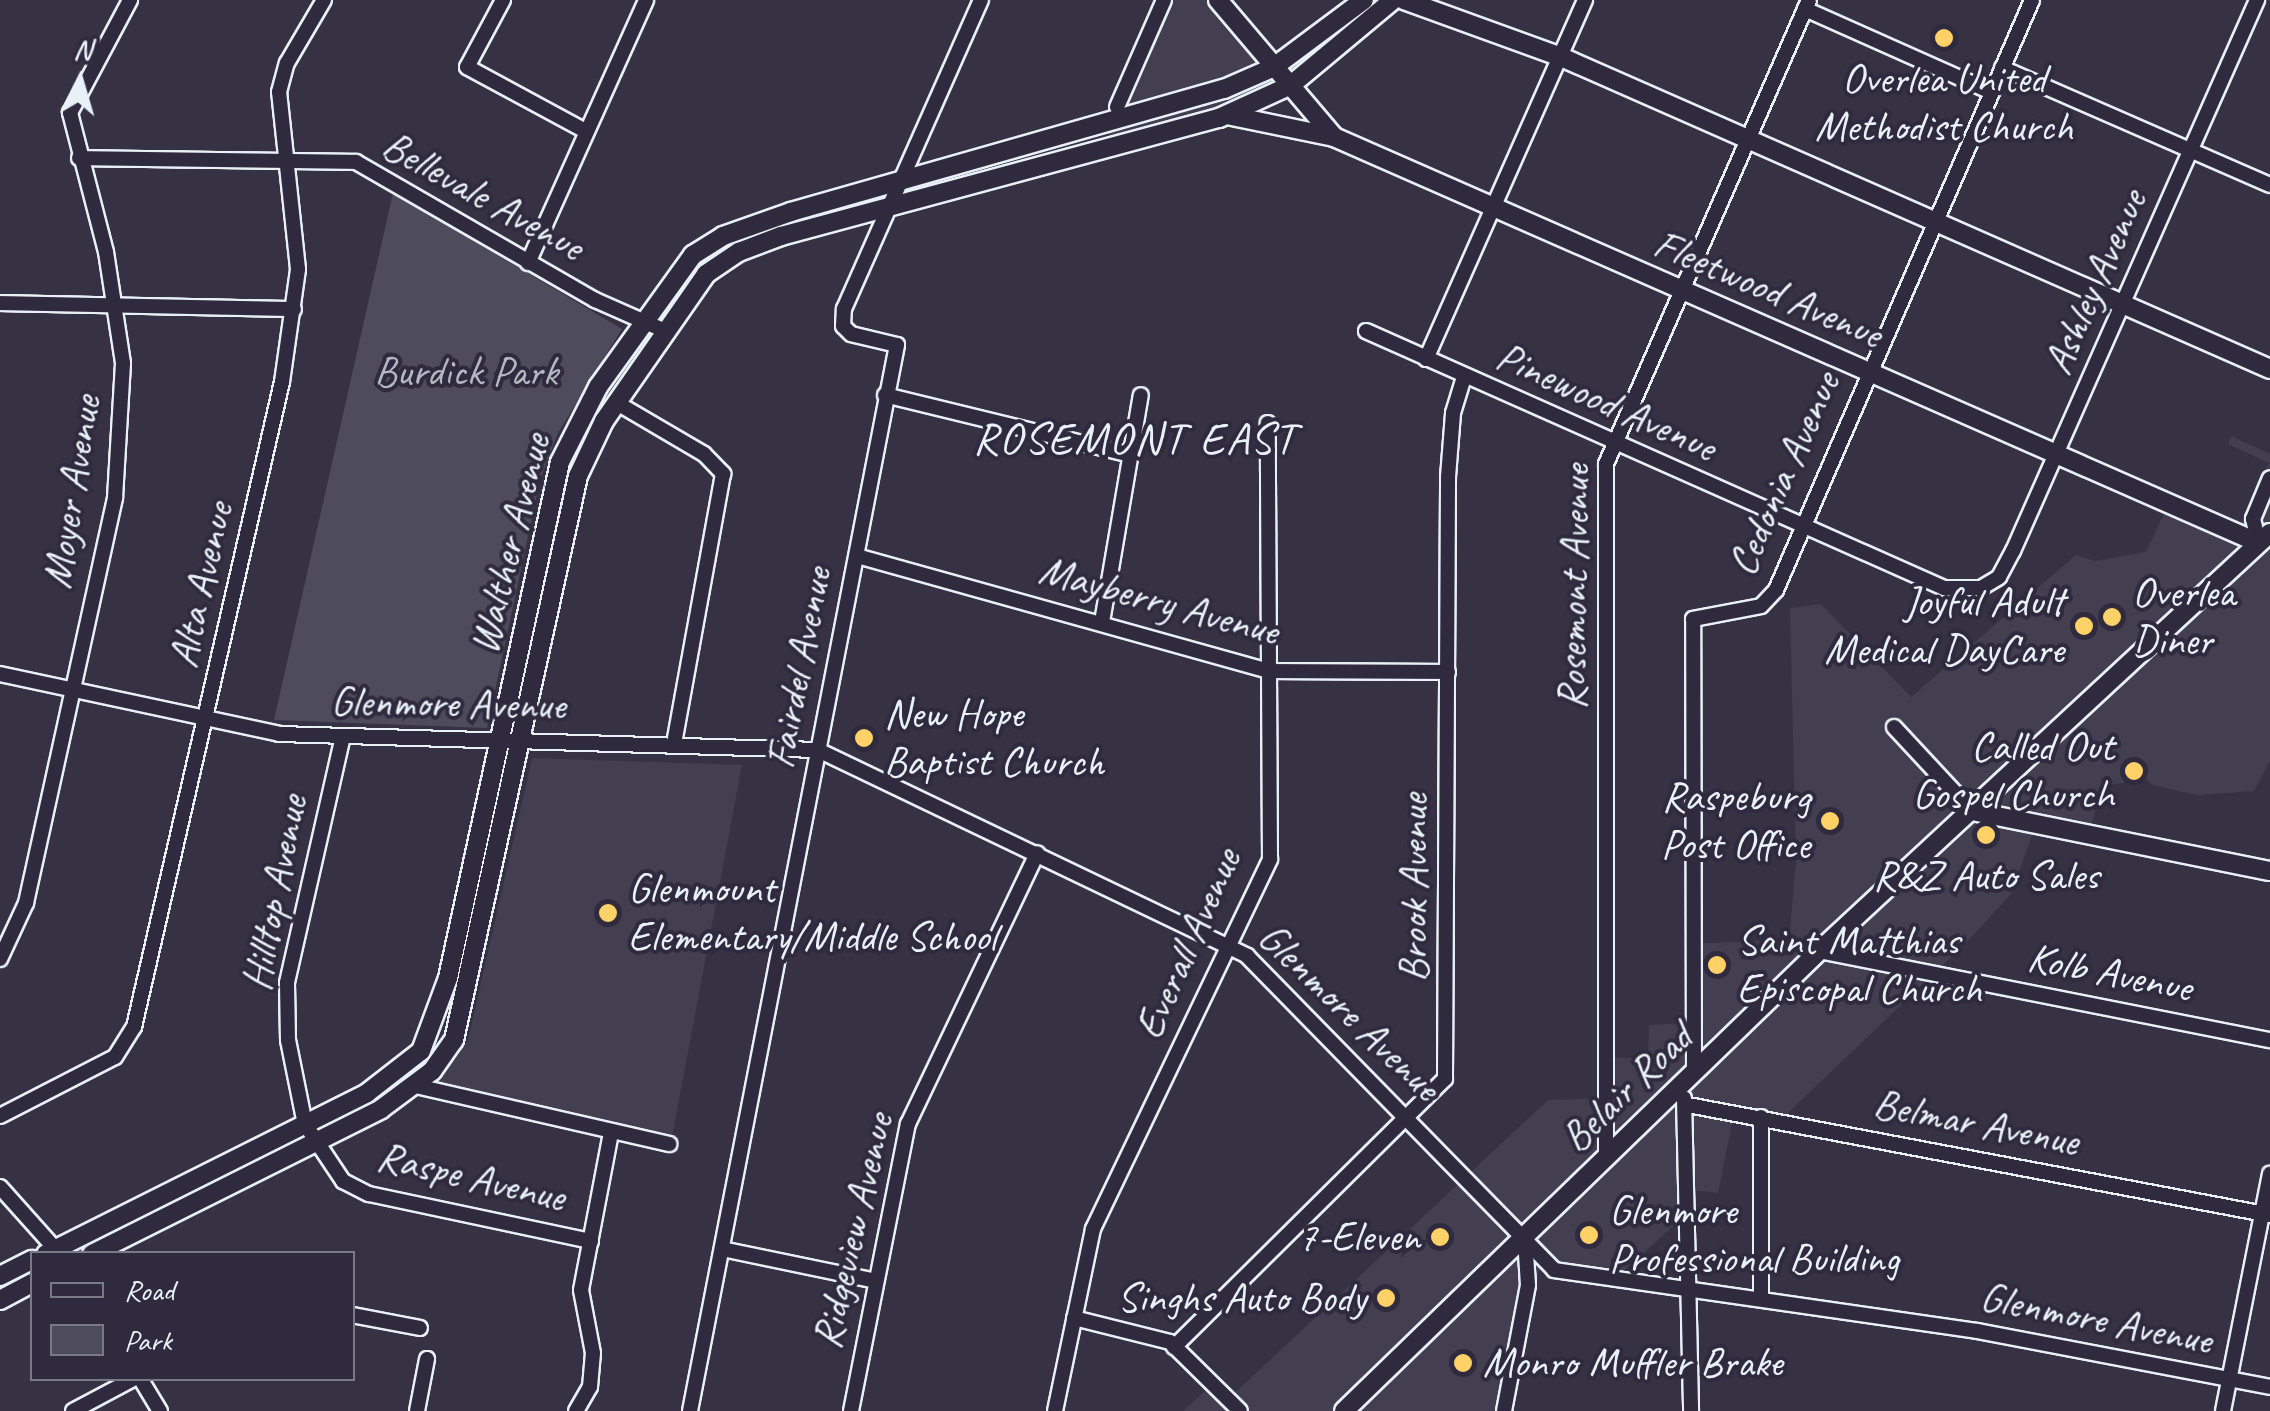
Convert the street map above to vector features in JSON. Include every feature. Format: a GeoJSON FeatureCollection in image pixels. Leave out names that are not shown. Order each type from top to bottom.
{"type":"FeatureCollection","features":[{"type":"Feature","properties":{"kind":"main road","name":"Fleetwood Avenue"},"geometry":{"type":"LineString","coordinates":[[1218,0],[1334,137],[2057,454],[2264,538]]}},
{"type":"Feature","properties":{"kind":"main road","name":"Walther Avenue"},"geometry":{"type":"LineString","coordinates":[[56,1251],[397,1076],[432,1032],[560,462],[583,412],[680,268],[707,244],[902,180],[1188,101],[1274,67],[1364,0]]}},
{"type":"Feature","properties":{"kind":"main road","name":"Walther Avenue"},"geometry":{"type":"LineString","coordinates":[[98,1251],[315,1142],[416,1086],[444,1057],[458,1029],[578,476],[662,330],[706,274],[739,252],[1226,115],[1291,85],[1393,0]]}},
{"type":"Feature","properties":{"kind":"main road"},"geometry":{"type":"LineString","coordinates":[[1404,0],[1560,56],[2270,368]]}},
{"type":"Feature","properties":{"kind":"main road"},"geometry":{"type":"LineString","coordinates":[[1226,115],[1334,137]]}},
{"type":"Feature","properties":{"kind":"main road","name":"Belair Road"},"geometry":{"type":"LineString","coordinates":[[1344,1411],[1606,1157],[1684,1096],[1694,1073],[1819,951],[2264,538]]}},
{"type":"Feature","properties":{"kind":"main road"},"geometry":{"type":"LineString","coordinates":[[1972,812],[2270,872]]}},
{"type":"Feature","properties":{"kind":"main road"},"geometry":{"type":"LineString","coordinates":[[0,1276],[30,1261]]}},
{"type":"Feature","properties":{"kind":"main road"},"geometry":{"type":"LineString","coordinates":[[0,1300],[30,1284]]}},
{"type":"Feature","properties":{"kind":"street","name":"Moyer Avenue"},"geometry":{"type":"LineString","coordinates":[[0,960],[20,922],[122,446],[124,371],[116,305],[79,158],[72,104],[130,0]]}},
{"type":"Feature","properties":{"kind":"street","name":"Alta Avenue"},"geometry":{"type":"LineString","coordinates":[[0,1116],[108,1061],[128,1040],[205,722],[294,308],[297,224],[280,84],[324,0]]}},
{"type":"Feature","properties":{"kind":"street"},"geometry":{"type":"LineString","coordinates":[[504,0],[467,68],[587,132]]}},
{"type":"Feature","properties":{"kind":"street"},"geometry":{"type":"LineString","coordinates":[[528,263],[646,0]]}},
{"type":"Feature","properties":{"kind":"street","name":"Fairdel Avenue"},"geometry":{"type":"LineString","coordinates":[[690,1411],[897,344],[843,326],[885,208],[902,180],[981,0]]}},
{"type":"Feature","properties":{"kind":"street"},"geometry":{"type":"LineString","coordinates":[[1117,107],[1164,0]]}},
{"type":"Feature","properties":{"kind":"street"},"geometry":{"type":"LineString","coordinates":[[1426,359],[1584,0]]}},
{"type":"Feature","properties":{"kind":"street","name":"Cedonia Avenue"},"geometry":{"type":"LineString","coordinates":[[1694,1073],[1692,619],[1769,601],[2032,0]]}},
{"type":"Feature","properties":{"kind":"street","name":"Ashley Avenue"},"geometry":{"type":"LineString","coordinates":[[1987,586],[2006,566],[2190,151],[2264,1]]}},
{"type":"Feature","properties":{"kind":"street"},"geometry":{"type":"LineString","coordinates":[[1807,4],[1991,92]]}},
{"type":"Feature","properties":{"kind":"street","name":"Rosemont Avenue"},"geometry":{"type":"LineString","coordinates":[[1606,1157],[1606,464],[1807,4]]}},
{"type":"Feature","properties":{"kind":"street"},"geometry":{"type":"LineString","coordinates":[[2002,68],[2270,185]]}},
{"type":"Feature","properties":{"kind":"street","name":"Bellevale Avenue"},"geometry":{"type":"LineString","coordinates":[[79,158],[289,161],[374,169],[528,263],[641,324],[662,330]]}},
{"type":"Feature","properties":{"kind":"street"},"geometry":{"type":"LineString","coordinates":[[0,303],[294,308]]}},
{"type":"Feature","properties":{"kind":"street","name":"Pinewood Avenue"},"geometry":{"type":"LineString","coordinates":[[1366,331],[1464,378],[1944,588],[1987,586]]}},
{"type":"Feature","properties":{"kind":"street","name":"Brook Avenue"},"geometry":{"type":"LineString","coordinates":[[1174,1347],[1410,1119],[1448,1068],[1448,477],[1453,412],[1464,378]]}},
{"type":"Feature","properties":{"kind":"street"},"geometry":{"type":"LineString","coordinates":[[885,395],[1127,454]]}},
{"type":"Feature","properties":{"kind":"street"},"geometry":{"type":"LineString","coordinates":[[1102,622],[1127,454],[1141,395]]}},
{"type":"Feature","properties":{"kind":"street"},"geometry":{"type":"LineString","coordinates":[[617,403],[704,454],[724,478],[674,744]]}},
{"type":"Feature","properties":{"kind":"street","name":"Everall Avenue"},"geometry":{"type":"LineString","coordinates":[[1055,1411],[1093,1229],[1270,859],[1268,423]]}},
{"type":"Feature","properties":{"kind":"street"},"geometry":{"type":"LineString","coordinates":[[2264,538],[2253,519],[2270,478]]}},
{"type":"Feature","properties":{"kind":"street","name":"Mayberry Avenue"},"geometry":{"type":"LineString","coordinates":[[857,556],[1270,671],[1448,672]]}},
{"type":"Feature","properties":{"kind":"street","name":"Glenmore Avenue"},"geometry":{"type":"LineString","coordinates":[[0,674],[205,722],[343,736],[818,750],[1230,944],[1267,972],[1547,1265],[1573,1276],[1762,1297],[2270,1387]]}},
{"type":"Feature","properties":{"kind":"street"},"geometry":{"type":"LineString","coordinates":[[1894,727],[1972,812]]}},
{"type":"Feature","properties":{"kind":"street","name":"Hilltop Avenue"},"geometry":{"type":"LineString","coordinates":[[305,1124],[288,1040],[288,983],[343,736]]}},
{"type":"Feature","properties":{"kind":"street","name":"Ridgeview Avenue"},"geometry":{"type":"LineString","coordinates":[[850,1411],[908,1124],[1037,854]]}},
{"type":"Feature","properties":{"kind":"street","name":"Kolb Avenue"},"geometry":{"type":"LineString","coordinates":[[1819,951],[2270,1040]]}},
{"type":"Feature","properties":{"kind":"street"},"geometry":{"type":"LineString","coordinates":[[416,1086],[669,1144]]}},
{"type":"Feature","properties":{"kind":"street"},"geometry":{"type":"LineString","coordinates":[[1684,1096],[1691,1411]]}},
{"type":"Feature","properties":{"kind":"street","name":"Belmar Avenue"},"geometry":{"type":"LineString","coordinates":[[1684,1096],[1761,1117],[2266,1214]]}},
{"type":"Feature","properties":{"kind":"street"},"geometry":{"type":"LineString","coordinates":[[1761,1117],[1762,1297]]}},
{"type":"Feature","properties":{"kind":"street","name":"Raspe Avenue"},"geometry":{"type":"LineString","coordinates":[[305,1124],[343,1180],[369,1194],[592,1241]]}},
{"type":"Feature","properties":{"kind":"street"},"geometry":{"type":"LineString","coordinates":[[576,1411],[592,1369],[581,1301],[611,1132]]}},
{"type":"Feature","properties":{"kind":"street"},"geometry":{"type":"LineString","coordinates":[[2224,1411],[2266,1214],[2270,1174]]}},
{"type":"Feature","properties":{"kind":"street"},"geometry":{"type":"LineString","coordinates":[[0,1186],[53,1251]]}},
{"type":"Feature","properties":{"kind":"street"},"geometry":{"type":"LineString","coordinates":[[1504,1411],[1528,1274],[1525,1238]]}},
{"type":"Feature","properties":{"kind":"street"},"geometry":{"type":"LineString","coordinates":[[722,1249],[876,1281]]}},
{"type":"Feature","properties":{"kind":"street"},"geometry":{"type":"LineString","coordinates":[[1528,1274],[1547,1265]]}},
{"type":"Feature","properties":{"kind":"street"},"geometry":{"type":"LineString","coordinates":[[358,1316],[420,1328]]}},
{"type":"Feature","properties":{"kind":"street"},"geometry":{"type":"LineString","coordinates":[[1074,1318],[1154,1335],[1174,1347],[1240,1411]]}},
{"type":"Feature","properties":{"kind":"street"},"geometry":{"type":"LineString","coordinates":[[417,1411],[427,1359]]}},
{"type":"Feature","properties":{"kind":"street"},"geometry":{"type":"LineString","coordinates":[[74,1411],[132,1381]]}},
{"type":"Feature","properties":{"kind":"street"},"geometry":{"type":"LineString","coordinates":[[140,1381],[160,1411]]}},
{"type":"Feature","properties":{"kind":"shaded area"},"geometry":{"type":"Polygon","coordinates":[[[1166,0],[1216,0],[1283,77],[1209,110],[1106,141],[1166,0]]]}},
{"type":"Feature","properties":{"kind":"shaded area"},"geometry":{"type":"Polygon","coordinates":[[[2231,436],[2270,454],[2270,761],[2254,791],[2196,795],[2153,785],[2130,765],[2124,783],[2102,785],[2087,843],[2033,833],[2011,894],[1966,943],[1770,1130],[1732,1123],[1718,1193],[1693,1190],[1692,1229],[1673,1226],[1608,1285],[1554,1276],[1540,1266],[1537,1280],[1526,1280],[1500,1411],[1183,1411],[1207,1389],[1224,1403],[1548,1100],[1614,1098],[1615,1058],[1648,1058],[1649,1025],[1688,1023],[1685,944],[1789,940],[1796,861],[1790,608],[1821,604],[1911,697],[2076,555],[2095,561],[2146,552],[2172,496],[2241,523],[2269,463],[2228,444],[2231,436]]]}},
{"type":"Feature","properties":{"kind":"shaded area","name":"Glenmount Elementary/Middle School"},"geometry":{"type":"Polygon","coordinates":[[[532,758],[742,765],[672,1137],[439,1082],[468,1040],[532,758]]]}},
{"type":"Feature","properties":{"kind":"green space","name":"Burdick Park"},"geometry":{"type":"Polygon","coordinates":[[[393,193],[622,329],[558,433],[540,480],[487,728],[274,720],[393,193]]]}},
{"type":"Feature","properties":{"kind":"place","name":"Overlea United Methodist Church"},"geometry":{"type":"Point","coordinates":[1944,38]}},
{"type":"Feature","properties":{"kind":"place","name":"Overlea Diner"},"geometry":{"type":"Point","coordinates":[2112,617]}},
{"type":"Feature","properties":{"kind":"place","name":"Joyful Adult Medical DayCare"},"geometry":{"type":"Point","coordinates":[2084,626]}},
{"type":"Feature","properties":{"kind":"place","name":"New Hope Baptist Church"},"geometry":{"type":"Point","coordinates":[864,738]}},
{"type":"Feature","properties":{"kind":"place","name":"Called Out Gospel Church"},"geometry":{"type":"Point","coordinates":[2134,771]}},
{"type":"Feature","properties":{"kind":"place","name":"Raspeburg Post Office"},"geometry":{"type":"Point","coordinates":[1830,821]}},
{"type":"Feature","properties":{"kind":"place","name":"R&Z Auto Sales"},"geometry":{"type":"Point","coordinates":[1986,835]}},
{"type":"Feature","properties":{"kind":"place","name":"Glenmount Elementary/Middle School"},"geometry":{"type":"Point","coordinates":[608,913]}},
{"type":"Feature","properties":{"kind":"place","name":"Saint Matthias Episcopal Church"},"geometry":{"type":"Point","coordinates":[1717,965]}},
{"type":"Feature","properties":{"kind":"place","name":"Glenmore Professional Building"},"geometry":{"type":"Point","coordinates":[1589,1235]}},
{"type":"Feature","properties":{"kind":"place","name":"7-Eleven"},"geometry":{"type":"Point","coordinates":[1440,1237]}},
{"type":"Feature","properties":{"kind":"place","name":"Singhs Auto Body"},"geometry":{"type":"Point","coordinates":[1386,1298]}},
{"type":"Feature","properties":{"kind":"place","name":"Monro Muffler Brake"},"geometry":{"type":"Point","coordinates":[1463,1363]}},
{"type":"Feature","properties":{"kind":"district","name":"ROSEMONT EAST"},"geometry":{"type":"Point","coordinates":[1135,439]}}]}
